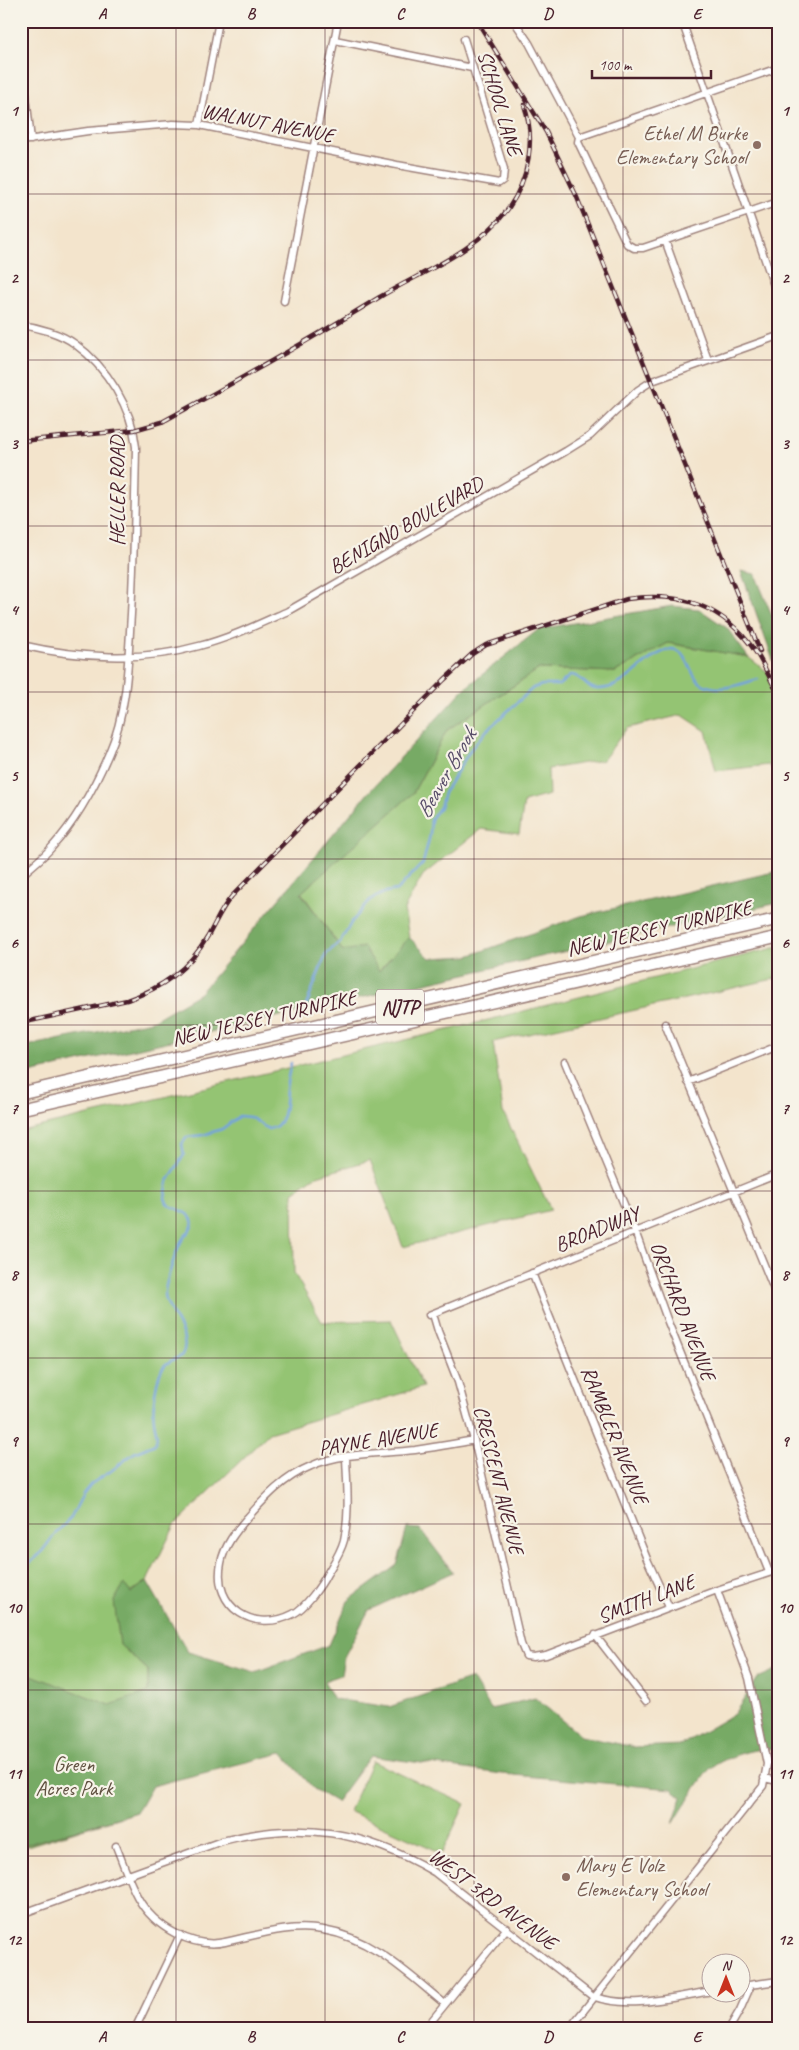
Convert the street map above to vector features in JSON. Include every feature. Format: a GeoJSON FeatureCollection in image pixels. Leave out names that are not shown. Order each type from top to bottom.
{"type":"FeatureCollection","features":[{"type":"Feature","properties":{"kind":"highway","name":"NEW JERSEY TURNPIKE"},"geometry":{"type":"LineString","coordinates":[[21,1092],[778,919]]}},
{"type":"Feature","properties":{"kind":"highway","name":"NEW JERSEY TURNPIKE"},"geometry":{"type":"LineString","coordinates":[[21,1109],[778,938]]}},
{"type":"Feature","properties":{"kind":"street"},"geometry":{"type":"LineString","coordinates":[[199,124],[219,21]]}},
{"type":"Feature","properties":{"kind":"street"},"geometry":{"type":"LineString","coordinates":[[284,301],[315,149],[338,21]]}},
{"type":"Feature","properties":{"kind":"street"},"geometry":{"type":"LineString","coordinates":[[514,21],[529,44],[579,137],[578,142],[626,244],[634,248],[643,248],[778,202]]}},
{"type":"Feature","properties":{"kind":"street"},"geometry":{"type":"LineString","coordinates":[[682,21],[778,297]]}},
{"type":"Feature","properties":{"kind":"street","name":"SCHOOL LANE"},"geometry":{"type":"LineString","coordinates":[[464,39],[504,169],[503,177]]}},
{"type":"Feature","properties":{"kind":"street"},"geometry":{"type":"LineString","coordinates":[[335,40],[472,68]]}},
{"type":"Feature","properties":{"kind":"street"},"geometry":{"type":"LineString","coordinates":[[21,52],[31,140]]}},
{"type":"Feature","properties":{"kind":"street"},"geometry":{"type":"LineString","coordinates":[[579,137],[778,68]]}},
{"type":"Feature","properties":{"kind":"street","name":"WALNUT AVENUE"},"geometry":{"type":"LineString","coordinates":[[21,141],[88,131],[173,124],[199,124],[315,149],[499,182],[503,180],[503,177]]}},
{"type":"Feature","properties":{"kind":"street"},"geometry":{"type":"LineString","coordinates":[[665,240],[708,360]]}},
{"type":"Feature","properties":{"kind":"street","name":"HELLER ROAD"},"geometry":{"type":"LineString","coordinates":[[21,325],[30,326],[74,343],[94,361],[113,386],[127,410],[134,430],[136,447],[129,656],[126,686],[118,727],[91,789],[69,825],[52,848],[21,876]]}},
{"type":"Feature","properties":{"kind":"street","name":"BENIGNO BOULEVARD"},"geometry":{"type":"LineString","coordinates":[[21,645],[70,654],[129,656],[199,647],[243,631],[288,611],[566,451],[590,436],[638,390],[652,381],[778,336]]}},
{"type":"Feature","properties":{"kind":"street"},"geometry":{"type":"LineString","coordinates":[[665,1024],[778,1299]]}},
{"type":"Feature","properties":{"kind":"street"},"geometry":{"type":"LineString","coordinates":[[688,1082],[778,1046]]}},
{"type":"Feature","properties":{"kind":"street","name":"ORCHARD AVENUE"},"geometry":{"type":"LineString","coordinates":[[565,1062],[769,1572]]}},
{"type":"Feature","properties":{"kind":"street","name":"BROADWAY"},"geometry":{"type":"LineString","coordinates":[[431,1314],[778,1174]]}},
{"type":"Feature","properties":{"kind":"street","name":"RAMBLER AVENUE"},"geometry":{"type":"LineString","coordinates":[[532,1273],[669,1608]]}},
{"type":"Feature","properties":{"kind":"street","name":"CRESCENT AVENUE"},"geometry":{"type":"LineString","coordinates":[[431,1314],[458,1382],[474,1440],[521,1644],[526,1656]]}},
{"type":"Feature","properties":{"kind":"street","name":"PAYNE AVENUE"},"geometry":{"type":"LineString","coordinates":[[346,1458],[348,1514],[343,1542],[320,1586],[298,1610],[284,1618],[256,1620],[235,1611],[226,1600],[221,1588],[220,1571],[225,1549],[237,1530],[268,1494],[293,1474],[312,1465],[346,1458],[415,1450],[474,1440]]}},
{"type":"Feature","properties":{"kind":"street","name":"SMITH LANE"},"geometry":{"type":"LineString","coordinates":[[526,1656],[546,1655],[717,1590],[778,1570]]}},
{"type":"Feature","properties":{"kind":"street"},"geometry":{"type":"LineString","coordinates":[[569,2029],[763,1786],[767,1764],[748,1678],[717,1590]]}},
{"type":"Feature","properties":{"kind":"street"},"geometry":{"type":"LineString","coordinates":[[595,1635],[646,1701]]}},
{"type":"Feature","properties":{"kind":"street"},"geometry":{"type":"LineString","coordinates":[[764,1778],[778,1781]]}},
{"type":"Feature","properties":{"kind":"street","name":"WEST 3RD AVENUE"},"geometry":{"type":"LineString","coordinates":[[21,1914],[222,1841],[253,1832],[283,1830],[322,1832],[347,1835],[379,1844],[414,1860],[461,1891],[595,1997],[620,2003],[702,1992]]}},
{"type":"Feature","properties":{"kind":"street"},"geometry":{"type":"LineString","coordinates":[[116,1846],[139,1900],[157,1920],[187,1939],[222,1942],[278,1929],[297,1927],[324,1930],[378,1950],[445,2004]]}},
{"type":"Feature","properties":{"kind":"street"},"geometry":{"type":"LineString","coordinates":[[425,2029],[507,1928]]}},
{"type":"Feature","properties":{"kind":"street"},"geometry":{"type":"LineString","coordinates":[[135,2029],[180,1935]]}},
{"type":"Feature","properties":{"kind":"street"},"geometry":{"type":"LineString","coordinates":[[752,1985],[778,1981]]}},
{"type":"Feature","properties":{"kind":"street"},"geometry":{"type":"LineString","coordinates":[[729,2029],[744,2002]]}},
{"type":"Feature","properties":{"kind":"green space"},"geometry":{"type":"Polygon","coordinates":[[[741,571],[755,574],[778,630],[778,674],[741,571]]]}},
{"type":"Feature","properties":{"kind":"green space"},"geometry":{"type":"Polygon","coordinates":[[[672,606],[699,609],[727,628],[748,657],[668,643],[615,672],[539,669],[447,730],[413,793],[301,893],[343,951],[364,947],[379,971],[409,937],[430,958],[468,956],[581,916],[778,871],[778,903],[21,1075],[21,1047],[152,1021],[200,993],[369,792],[463,690],[539,629],[672,606]]]}},
{"type":"Feature","properties":{"kind":"green space"},"geometry":{"type":"Polygon","coordinates":[[[668,643],[748,657],[778,680],[778,778],[769,765],[716,771],[706,731],[682,715],[627,728],[603,760],[548,769],[549,795],[524,802],[519,834],[481,829],[423,875],[404,909],[409,937],[379,971],[343,951],[301,892],[413,793],[447,730],[539,669],[615,672],[668,643]]]}},
{"type":"Feature","properties":{"kind":"green space","name":"Green Acres Park"},"geometry":{"type":"Polygon","coordinates":[[[778,947],[778,978],[493,1042],[503,1112],[551,1210],[403,1247],[370,1160],[314,1177],[293,1192],[294,1273],[322,1322],[391,1320],[423,1387],[269,1433],[175,1525],[147,1581],[131,1593],[124,1585],[120,1645],[148,1670],[148,1692],[137,1812],[21,1848],[21,1131],[456,1028],[778,947]]]}},
{"type":"Feature","properties":{"kind":"green space","name":"Green Acres Park"},"geometry":{"type":"Polygon","coordinates":[[[407,1528],[420,1529],[453,1572],[369,1610],[344,1657],[341,1675],[324,1681],[334,1699],[389,1707],[472,1678],[491,1709],[535,1698],[581,1736],[634,1747],[681,1745],[734,1714],[758,1678],[778,1669],[778,1750],[762,1749],[743,1753],[711,1768],[673,1824],[682,1797],[672,1789],[502,1774],[370,1756],[336,1802],[314,1789],[282,1753],[152,1786],[137,1812],[21,1846],[21,1671],[110,1705],[148,1692],[148,1670],[120,1645],[114,1601],[124,1584],[131,1593],[147,1581],[188,1652],[255,1672],[329,1645],[348,1601],[397,1565],[407,1528]]]}},
{"type":"Feature","properties":{"kind":"green space"},"geometry":{"type":"Polygon","coordinates":[[[372,1761],[465,1804],[442,1853],[349,1811],[372,1761]]]}},
{"type":"Feature","properties":{"kind":"waterway","name":"Beaver Brook"},"geometry":{"type":"LineString","coordinates":[[302,1016],[326,954],[341,941],[351,923],[370,900],[386,892],[397,890],[423,863],[430,835],[431,819],[440,807],[444,793],[471,749],[487,730],[533,688],[542,685],[559,685],[571,675],[578,677],[589,687],[597,689],[609,688],[628,678],[652,658],[672,649],[682,654],[697,679],[708,686],[722,688],[758,679]]}},
{"type":"Feature","properties":{"kind":"waterway","name":"Beaver Brook"},"geometry":{"type":"LineString","coordinates":[[21,1563],[31,1562],[40,1554],[55,1534],[71,1518],[83,1494],[91,1484],[134,1453],[155,1444],[157,1435],[154,1408],[159,1376],[165,1365],[182,1355],[184,1347],[182,1332],[166,1302],[165,1290],[177,1251],[193,1223],[187,1214],[167,1203],[165,1198],[168,1181],[184,1155],[182,1144],[187,1137],[203,1135],[222,1129],[239,1116],[250,1117],[268,1129],[274,1128],[281,1120],[285,1108],[291,1063]]}},
{"type":"Feature","properties":{"kind":"railway"},"geometry":{"type":"LineString","coordinates":[[477,21],[546,132],[576,195],[760,651]]}},
{"type":"Feature","properties":{"kind":"railway"},"geometry":{"type":"LineString","coordinates":[[21,441],[134,430],[162,422],[271,362],[465,249],[495,224],[508,209],[521,185],[530,145],[530,131],[524,105]]}},
{"type":"Feature","properties":{"kind":"railway"},"geometry":{"type":"LineString","coordinates":[[21,1023],[127,1000],[152,990],[174,976],[200,948],[232,896],[444,680],[472,654],[486,645],[627,599],[666,597],[700,606],[716,613],[731,624],[757,654],[775,688]]}},
{"type":"Feature","properties":{"kind":"place","name":"Ethel M Burke Elementary School"},"geometry":{"type":"Point","coordinates":[757,145]}},
{"type":"Feature","properties":{"kind":"place","name":"Mary E Volz Elementary School"},"geometry":{"type":"Point","coordinates":[566,1877]}}]}
